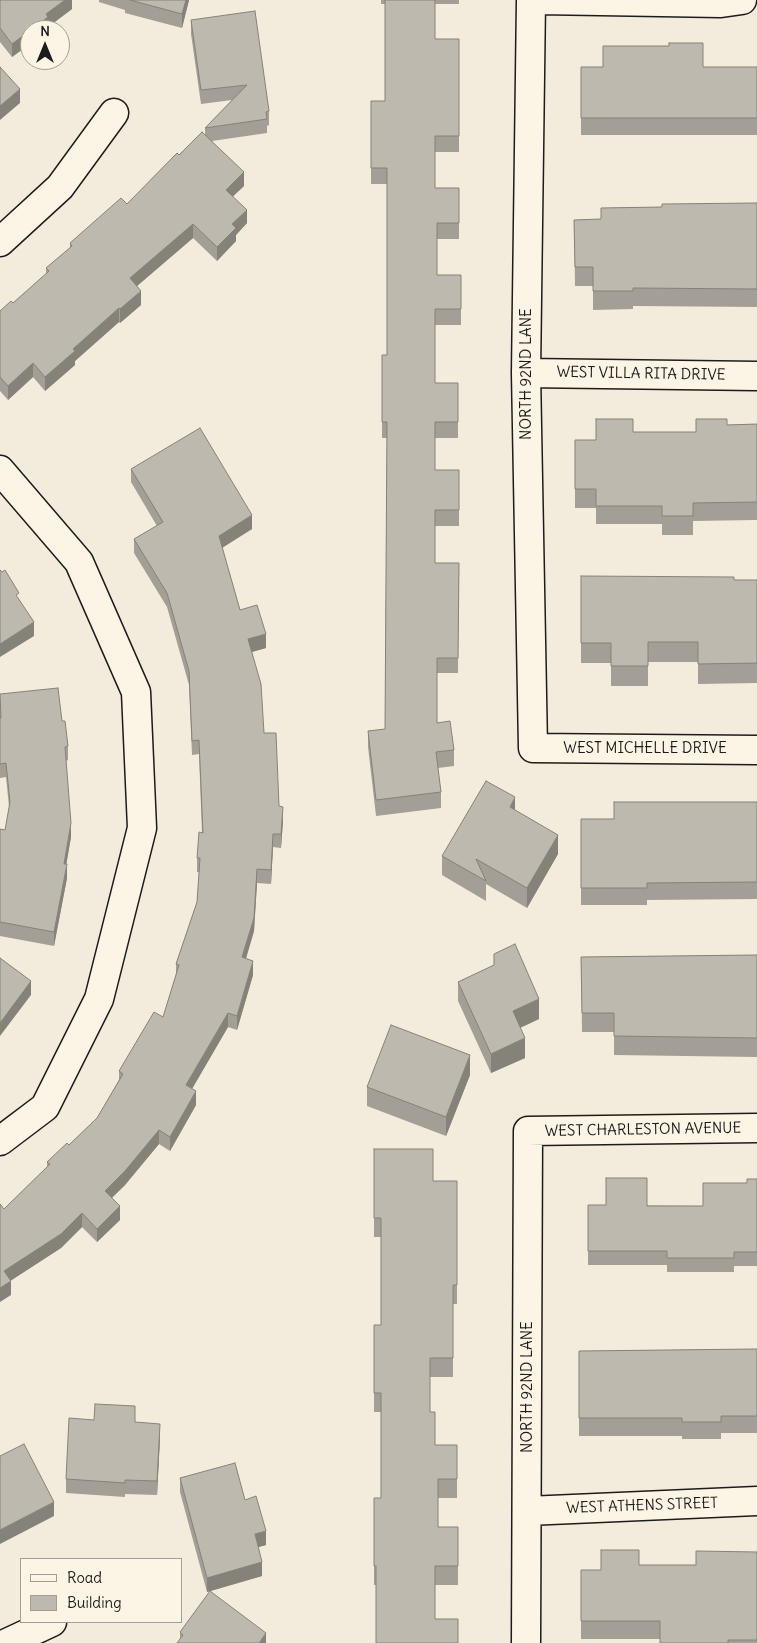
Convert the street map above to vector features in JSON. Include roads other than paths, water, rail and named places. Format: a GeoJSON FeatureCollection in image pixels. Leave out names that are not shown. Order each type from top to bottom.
{"type":"FeatureCollection","features":[{"type":"Feature","properties":{"kind":"street","name":"NORTH 92ND LANE"},"geometry":{"type":"LineString","coordinates":[[531,0],[526,373],[533,748]]}},
{"type":"Feature","properties":{"kind":"street"},"geometry":{"type":"LineString","coordinates":[[540,0],[721,3],[742,0]]}},
{"type":"Feature","properties":{"kind":"street"},"geometry":{"type":"LineString","coordinates":[[0,242],[60,187],[114,113]]}},
{"type":"Feature","properties":{"kind":"street","name":"WEST VILLA RITA DRIVE"},"geometry":{"type":"LineString","coordinates":[[526,373],[757,376]]}},
{"type":"Feature","properties":{"kind":"street"},"geometry":{"type":"LineString","coordinates":[[0,470],[78,562],[136,692],[142,828],[99,999],[46,1108],[0,1142]]}},
{"type":"Feature","properties":{"kind":"street","name":"WEST MICHELLE DRIVE"},"geometry":{"type":"LineString","coordinates":[[533,748],[757,750]]}},
{"type":"Feature","properties":{"kind":"street","name":"WEST CHARLESTON AVENUE"},"geometry":{"type":"LineString","coordinates":[[528,1131],[757,1128]]}},
{"type":"Feature","properties":{"kind":"street","name":"NORTH 92ND LANE"},"geometry":{"type":"LineString","coordinates":[[526,1643],[528,1131]]}},
{"type":"Feature","properties":{"kind":"street","name":"WEST ATHENS STREET"},"geometry":{"type":"LineString","coordinates":[[527,1511],[757,1501]]}},
{"type":"Feature","properties":{"kind":"street"},"geometry":{"type":"LineString","coordinates":[[7,1643],[50,1623]]}}]}
